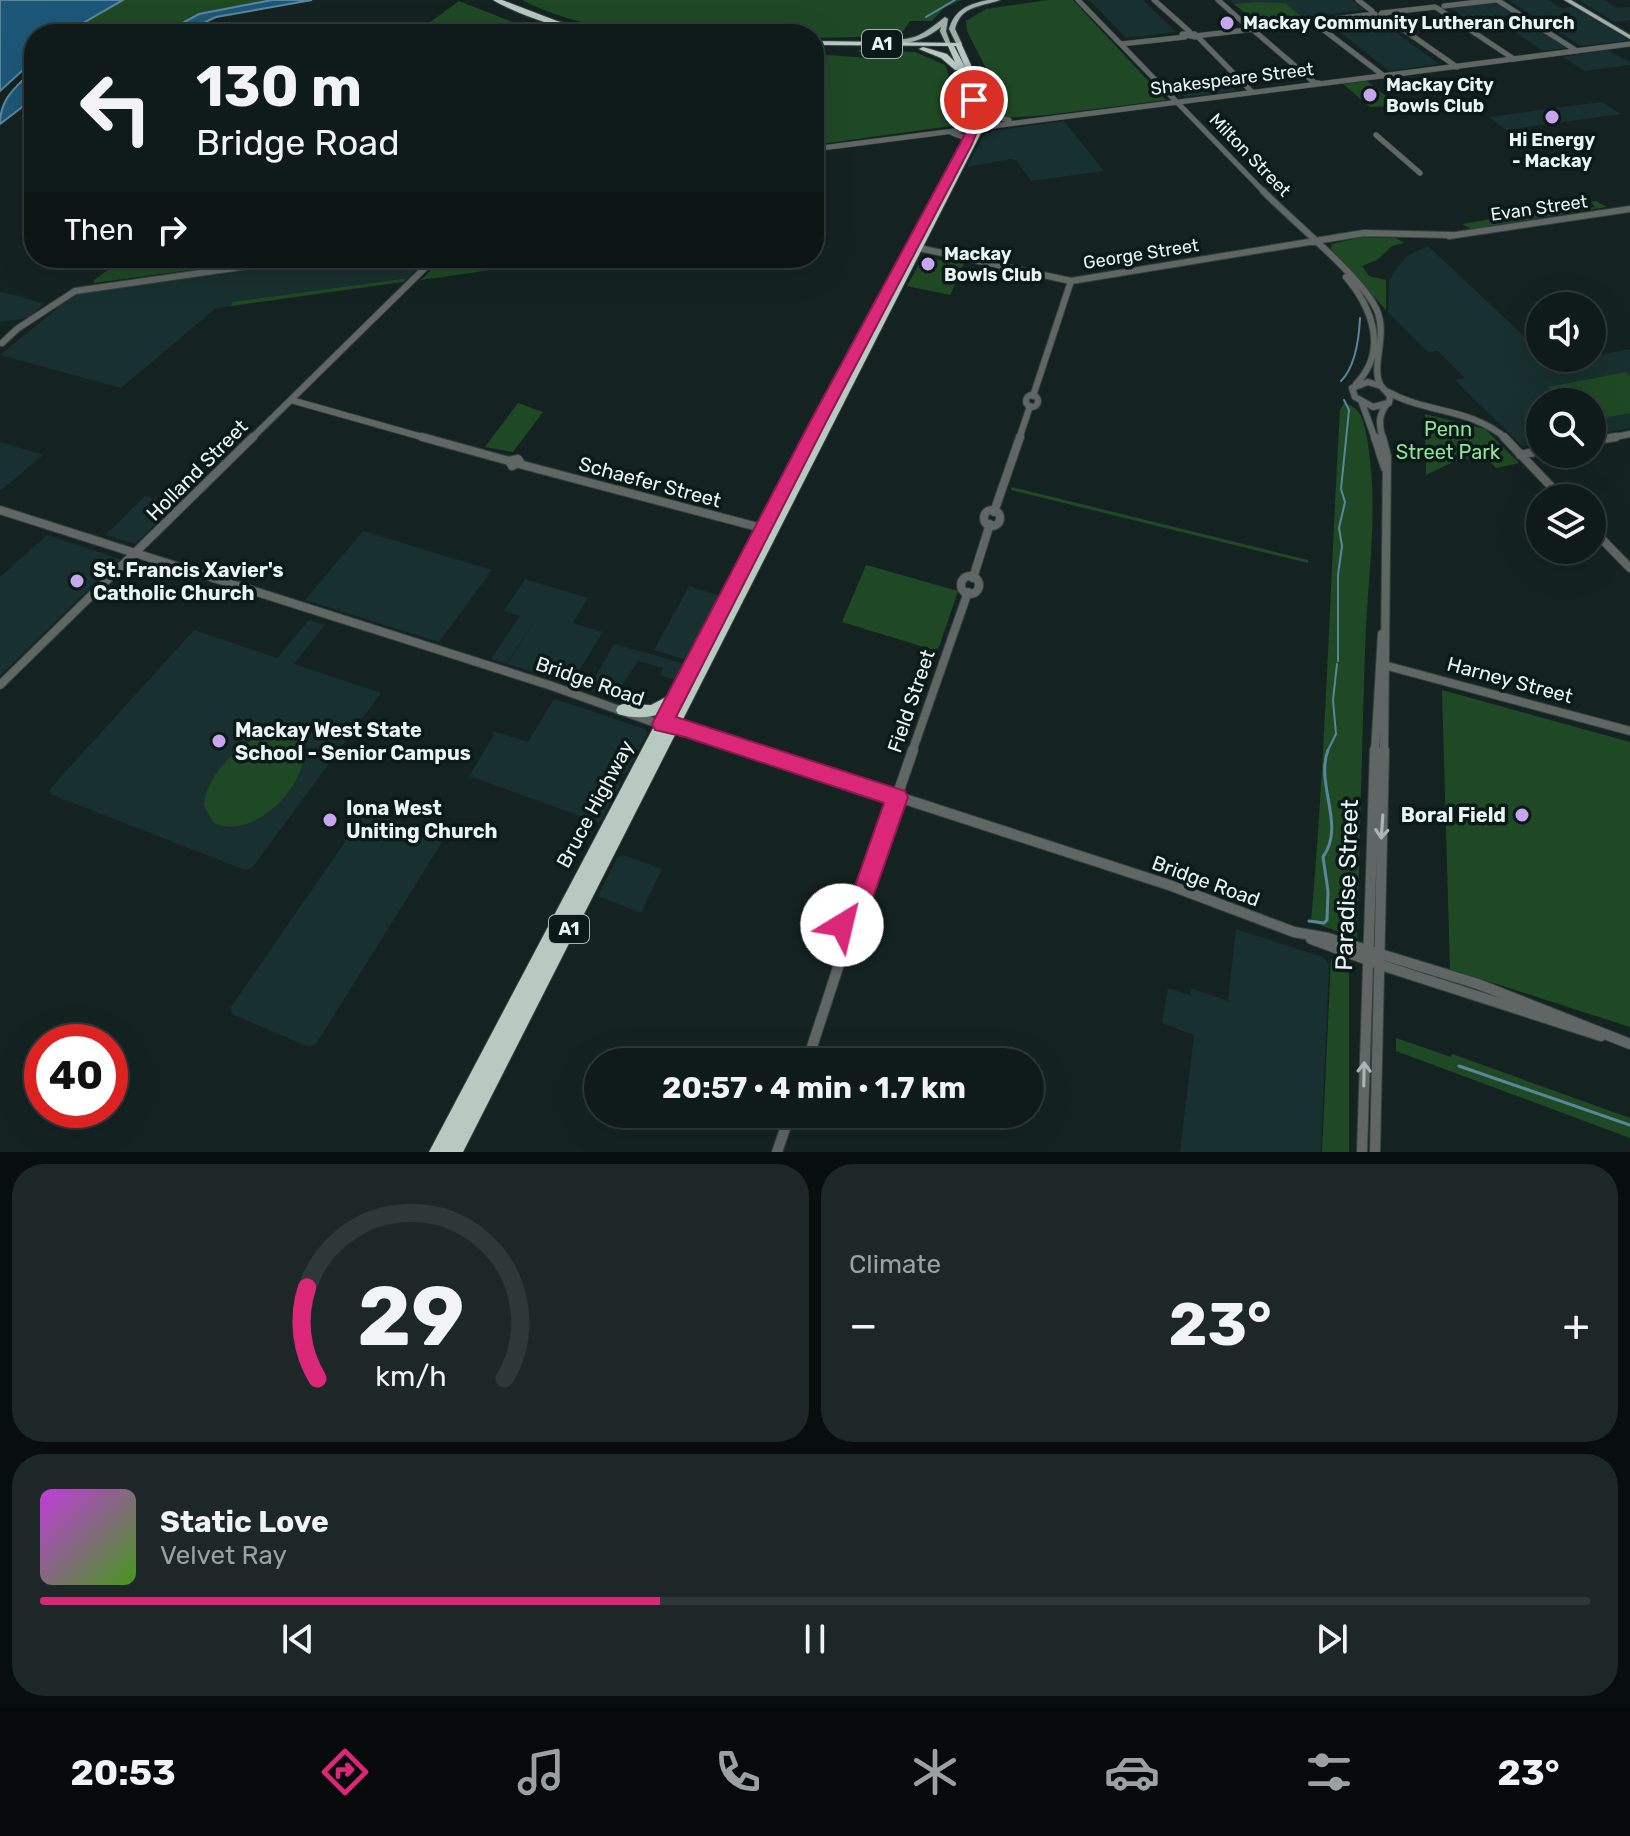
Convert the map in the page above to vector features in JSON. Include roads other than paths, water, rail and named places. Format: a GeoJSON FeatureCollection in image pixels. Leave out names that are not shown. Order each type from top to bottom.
{"type":"FeatureCollection","features":[{"type":"Feature","properties":{"kind":"highway"},"geometry":{"type":"LineString","coordinates":[[485,0],[545,24]]}},
{"type":"Feature","properties":{"kind":"highway"},"geometry":{"type":"LineString","coordinates":[[496,0],[559,24]]}},
{"type":"Feature","properties":{"kind":"highway","name":"A1"},"geometry":{"type":"LineString","coordinates":[[824,44],[955,45]]}},
{"type":"Feature","properties":{"kind":"highway","name":"A1"},"geometry":{"type":"LineString","coordinates":[[824,45],[955,45]]}},
{"type":"Feature","properties":{"kind":"highway","name":"Bruce Highway"},"geometry":{"type":"LineString","coordinates":[[438,1152],[668,725],[675,699],[769,530],[895,279],[936,216],[975,132],[978,99],[955,45]]}},
{"type":"Feature","properties":{"kind":"highway","name":"A1"},"geometry":{"type":"LineString","coordinates":[[903,47],[931,51],[950,60],[978,99]]}},
{"type":"Feature","properties":{"kind":"highway","name":"Bruce Highway"},"geometry":{"type":"LineString","coordinates":[[454,1152],[668,725],[975,132]]}},
{"type":"Feature","properties":{"kind":"highway"},"geometry":{"type":"LineString","coordinates":[[623,710],[652,711],[675,699]]}},
{"type":"Feature","properties":{"kind":"main road"},"geometry":{"type":"LineString","coordinates":[[841,43],[916,40],[934,32],[956,8],[976,0]]}},
{"type":"Feature","properties":{"kind":"main road"},"geometry":{"type":"LineString","coordinates":[[955,45],[952,29],[954,18],[970,7],[997,0]]}},
{"type":"Feature","properties":{"kind":"main road"},"geometry":{"type":"LineString","coordinates":[[1570,0],[1630,39]]}},
{"type":"Feature","properties":{"kind":"main road"},"geometry":{"type":"LineString","coordinates":[[945,19],[943,31],[955,45]]}},
{"type":"Feature","properties":{"kind":"street","name":"Milton Street"},"geometry":{"type":"LineString","coordinates":[[1078,0],[1300,227],[1361,284],[1380,318],[1384,341],[1376,377],[1381,386]]}},
{"type":"Feature","properties":{"kind":"street","name":"Milton Street"},"geometry":{"type":"LineString","coordinates":[[1085,0],[1122,42]]}},
{"type":"Feature","properties":{"kind":"street"},"geometry":{"type":"LineString","coordinates":[[1148,0],[1246,89]]}},
{"type":"Feature","properties":{"kind":"street"},"geometry":{"type":"LineString","coordinates":[[1154,0],[1161,10]]}},
{"type":"Feature","properties":{"kind":"street"},"geometry":{"type":"LineString","coordinates":[[1220,0],[1315,82]]}},
{"type":"Feature","properties":{"kind":"street"},"geometry":{"type":"LineString","coordinates":[[1360,0],[1450,64]]}},
{"type":"Feature","properties":{"kind":"street"},"geometry":{"type":"LineString","coordinates":[[1252,27],[1468,0]]}},
{"type":"Feature","properties":{"kind":"street"},"geometry":{"type":"LineString","coordinates":[[1436,4],[1498,0],[1577,48]]}},
{"type":"Feature","properties":{"kind":"street"},"geometry":{"type":"LineString","coordinates":[[1436,4],[1513,56]]}},
{"type":"Feature","properties":{"kind":"street"},"geometry":{"type":"LineString","coordinates":[[1122,42],[1377,12]]}},
{"type":"Feature","properties":{"kind":"street"},"geometry":{"type":"LineString","coordinates":[[1322,20],[1383,73]]}},
{"type":"Feature","properties":{"kind":"street"},"geometry":{"type":"LineString","coordinates":[[1311,21],[1383,73]]}},
{"type":"Feature","properties":{"kind":"street","name":"Shakespeare Street"},"geometry":{"type":"LineString","coordinates":[[824,148],[975,132],[1009,124],[1315,82],[1332,83],[1383,73],[1630,39]]}},
{"type":"Feature","properties":{"kind":"street","name":"Shakespeare Street"},"geometry":{"type":"LineString","coordinates":[[837,146],[975,132],[1041,117],[1180,101],[1246,89],[1346,80]]}},
{"type":"Feature","properties":{"kind":"street"},"geometry":{"type":"LineString","coordinates":[[978,99],[995,118],[1041,117]]}},
{"type":"Feature","properties":{"kind":"street"},"geometry":{"type":"LineString","coordinates":[[941,134],[961,135],[1009,124]]}},
{"type":"Feature","properties":{"kind":"street"},"geometry":{"type":"LineString","coordinates":[[1376,135],[1420,173]]}},
{"type":"Feature","properties":{"kind":"street","name":"Evan Street"},"geometry":{"type":"LineString","coordinates":[[1407,236],[1451,235],[1630,209]]}},
{"type":"Feature","properties":{"kind":"street","name":"George Street"},"geometry":{"type":"LineString","coordinates":[[916,249],[1071,281],[1348,236],[1407,236]]}},
{"type":"Feature","properties":{"kind":"street","name":"Milton Street"},"geometry":{"type":"LineString","coordinates":[[1337,263],[1359,292],[1371,317],[1375,338],[1373,355],[1364,377],[1356,384]]}},
{"type":"Feature","properties":{"kind":"street"},"geometry":{"type":"LineString","coordinates":[[1,344],[70,293],[81,289],[233,268]]}},
{"type":"Feature","properties":{"kind":"street","name":"Holland Street"},"geometry":{"type":"LineString","coordinates":[[0,685],[425,268]]}},
{"type":"Feature","properties":{"kind":"street","name":"Field Street"},"geometry":{"type":"LineString","coordinates":[[857,912],[968,592],[975,593],[980,588],[980,582],[973,578],[990,524],[1001,521],[994,512],[1030,406],[1039,404],[1033,396],[1071,281]]}},
{"type":"Feature","properties":{"kind":"street"},"geometry":{"type":"LineString","coordinates":[[1410,403],[1368,382],[1356,384],[1352,393],[1362,403],[1372,407],[1410,403],[1471,416],[1497,431],[1548,484]]}},
{"type":"Feature","properties":{"kind":"street"},"geometry":{"type":"LineString","coordinates":[[1387,404],[1388,392]]}},
{"type":"Feature","properties":{"kind":"street","name":"Schaefer Street"},"geometry":{"type":"LineString","coordinates":[[291,400],[509,461],[516,458],[519,464],[769,530]]}},
{"type":"Feature","properties":{"kind":"street","name":"Paradise Street"},"geometry":{"type":"LineString","coordinates":[[1362,403],[1370,413],[1372,435],[1385,469]]}},
{"type":"Feature","properties":{"kind":"street","name":"Paradise Street"},"geometry":{"type":"LineString","coordinates":[[1375,1152],[1381,960],[1379,873],[1387,456],[1379,424],[1380,414],[1387,404]]}},
{"type":"Feature","properties":{"kind":"street"},"geometry":{"type":"LineString","coordinates":[[1606,438],[1630,434]]}},
{"type":"Feature","properties":{"kind":"street"},"geometry":{"type":"LineString","coordinates":[[1517,452],[1526,452]]}},
{"type":"Feature","properties":{"kind":"street","name":"Bridge Road"},"geometry":{"type":"LineString","coordinates":[[0,510],[1169,885],[1303,935],[1630,1044]]}},
{"type":"Feature","properties":{"kind":"street"},"geometry":{"type":"LineString","coordinates":[[1606,543],[1630,568]]}},
{"type":"Feature","properties":{"kind":"street","name":"Paradise Street"},"geometry":{"type":"LineString","coordinates":[[1362,1152],[1370,837],[1383,664]]}},
{"type":"Feature","properties":{"kind":"street","name":"Harney Street"},"geometry":{"type":"LineString","coordinates":[[1383,664],[1630,731]]}},
{"type":"Feature","properties":{"kind":"street"},"geometry":{"type":"LineString","coordinates":[[857,912],[865,919],[865,927],[858,935],[849,934],[843,928],[843,919],[849,913],[857,912]]}},
{"type":"Feature","properties":{"kind":"street"},"geometry":{"type":"LineString","coordinates":[[812,1048],[849,934]]}},
{"type":"Feature","properties":{"kind":"street"},"geometry":{"type":"LineString","coordinates":[[777,1152],[785,1128]]}},
{"type":"Feature","properties":{"kind":"water"},"geometry":{"type":"Polygon","coordinates":[[[0,0],[123,0],[81,24],[24,24],[24,69],[0,91],[0,0]]]}},
{"type":"Feature","properties":{"kind":"water"},"geometry":{"type":"Polygon","coordinates":[[[272,0],[312,0],[216,17],[201,24],[181,24],[199,14],[272,0]]]}},
{"type":"Feature","properties":{"kind":"water"},"geometry":{"type":"Polygon","coordinates":[[[24,78],[24,106],[0,124],[3,107],[24,78]]]}},
{"type":"Feature","properties":{"kind":"waterway"},"geometry":{"type":"LineString","coordinates":[[926,17],[955,0]]}},
{"type":"Feature","properties":{"kind":"waterway"},"geometry":{"type":"LineString","coordinates":[[1341,381],[1353,360],[1360,318]]}},
{"type":"Feature","properties":{"kind":"waterway"},"geometry":{"type":"LineString","coordinates":[[1338,661],[1338,575],[1342,546],[1339,528],[1345,502],[1341,489],[1349,410],[1344,400]]}},
{"type":"Feature","properties":{"kind":"waterway"},"geometry":{"type":"LineString","coordinates":[[1328,750],[1336,734],[1333,700],[1337,664]]}},
{"type":"Feature","properties":{"kind":"waterway"},"geometry":{"type":"LineString","coordinates":[[1309,921],[1324,923],[1327,920],[1328,891],[1323,857],[1332,832],[1325,777],[1328,750]]}},
{"type":"Feature","properties":{"kind":"waterway"},"geometry":{"type":"LineString","coordinates":[[1459,1066],[1630,1125]]}},
{"type":"Feature","properties":{"kind":"place","name":"Mackay Community Lutheran Church"},"geometry":{"type":"Point","coordinates":[1227,23]}},
{"type":"Feature","properties":{"kind":"place","name":"Mackay City Bowls Club"},"geometry":{"type":"Point","coordinates":[1370,95]}},
{"type":"Feature","properties":{"kind":"place","name":"Hi Energy - Mackay"},"geometry":{"type":"Point","coordinates":[1552,117]}},
{"type":"Feature","properties":{"kind":"place","name":"Mackay Bowls Club"},"geometry":{"type":"Point","coordinates":[928,264]}},
{"type":"Feature","properties":{"kind":"place","name":"St. Francis Xavier's Catholic Church"},"geometry":{"type":"Point","coordinates":[77,581]}},
{"type":"Feature","properties":{"kind":"place","name":"Mackay West State School - Senior Campus"},"geometry":{"type":"Point","coordinates":[219,741]}},
{"type":"Feature","properties":{"kind":"place","name":"Boral Field"},"geometry":{"type":"Point","coordinates":[1522,815]}},
{"type":"Feature","properties":{"kind":"place","name":"Iona West Uniting Church"},"geometry":{"type":"Point","coordinates":[330,820]}},
{"type":"Feature","properties":{"kind":"park label","name":"Penn Street Park"},"geometry":{"type":"Point","coordinates":[1448,440]}}]}
